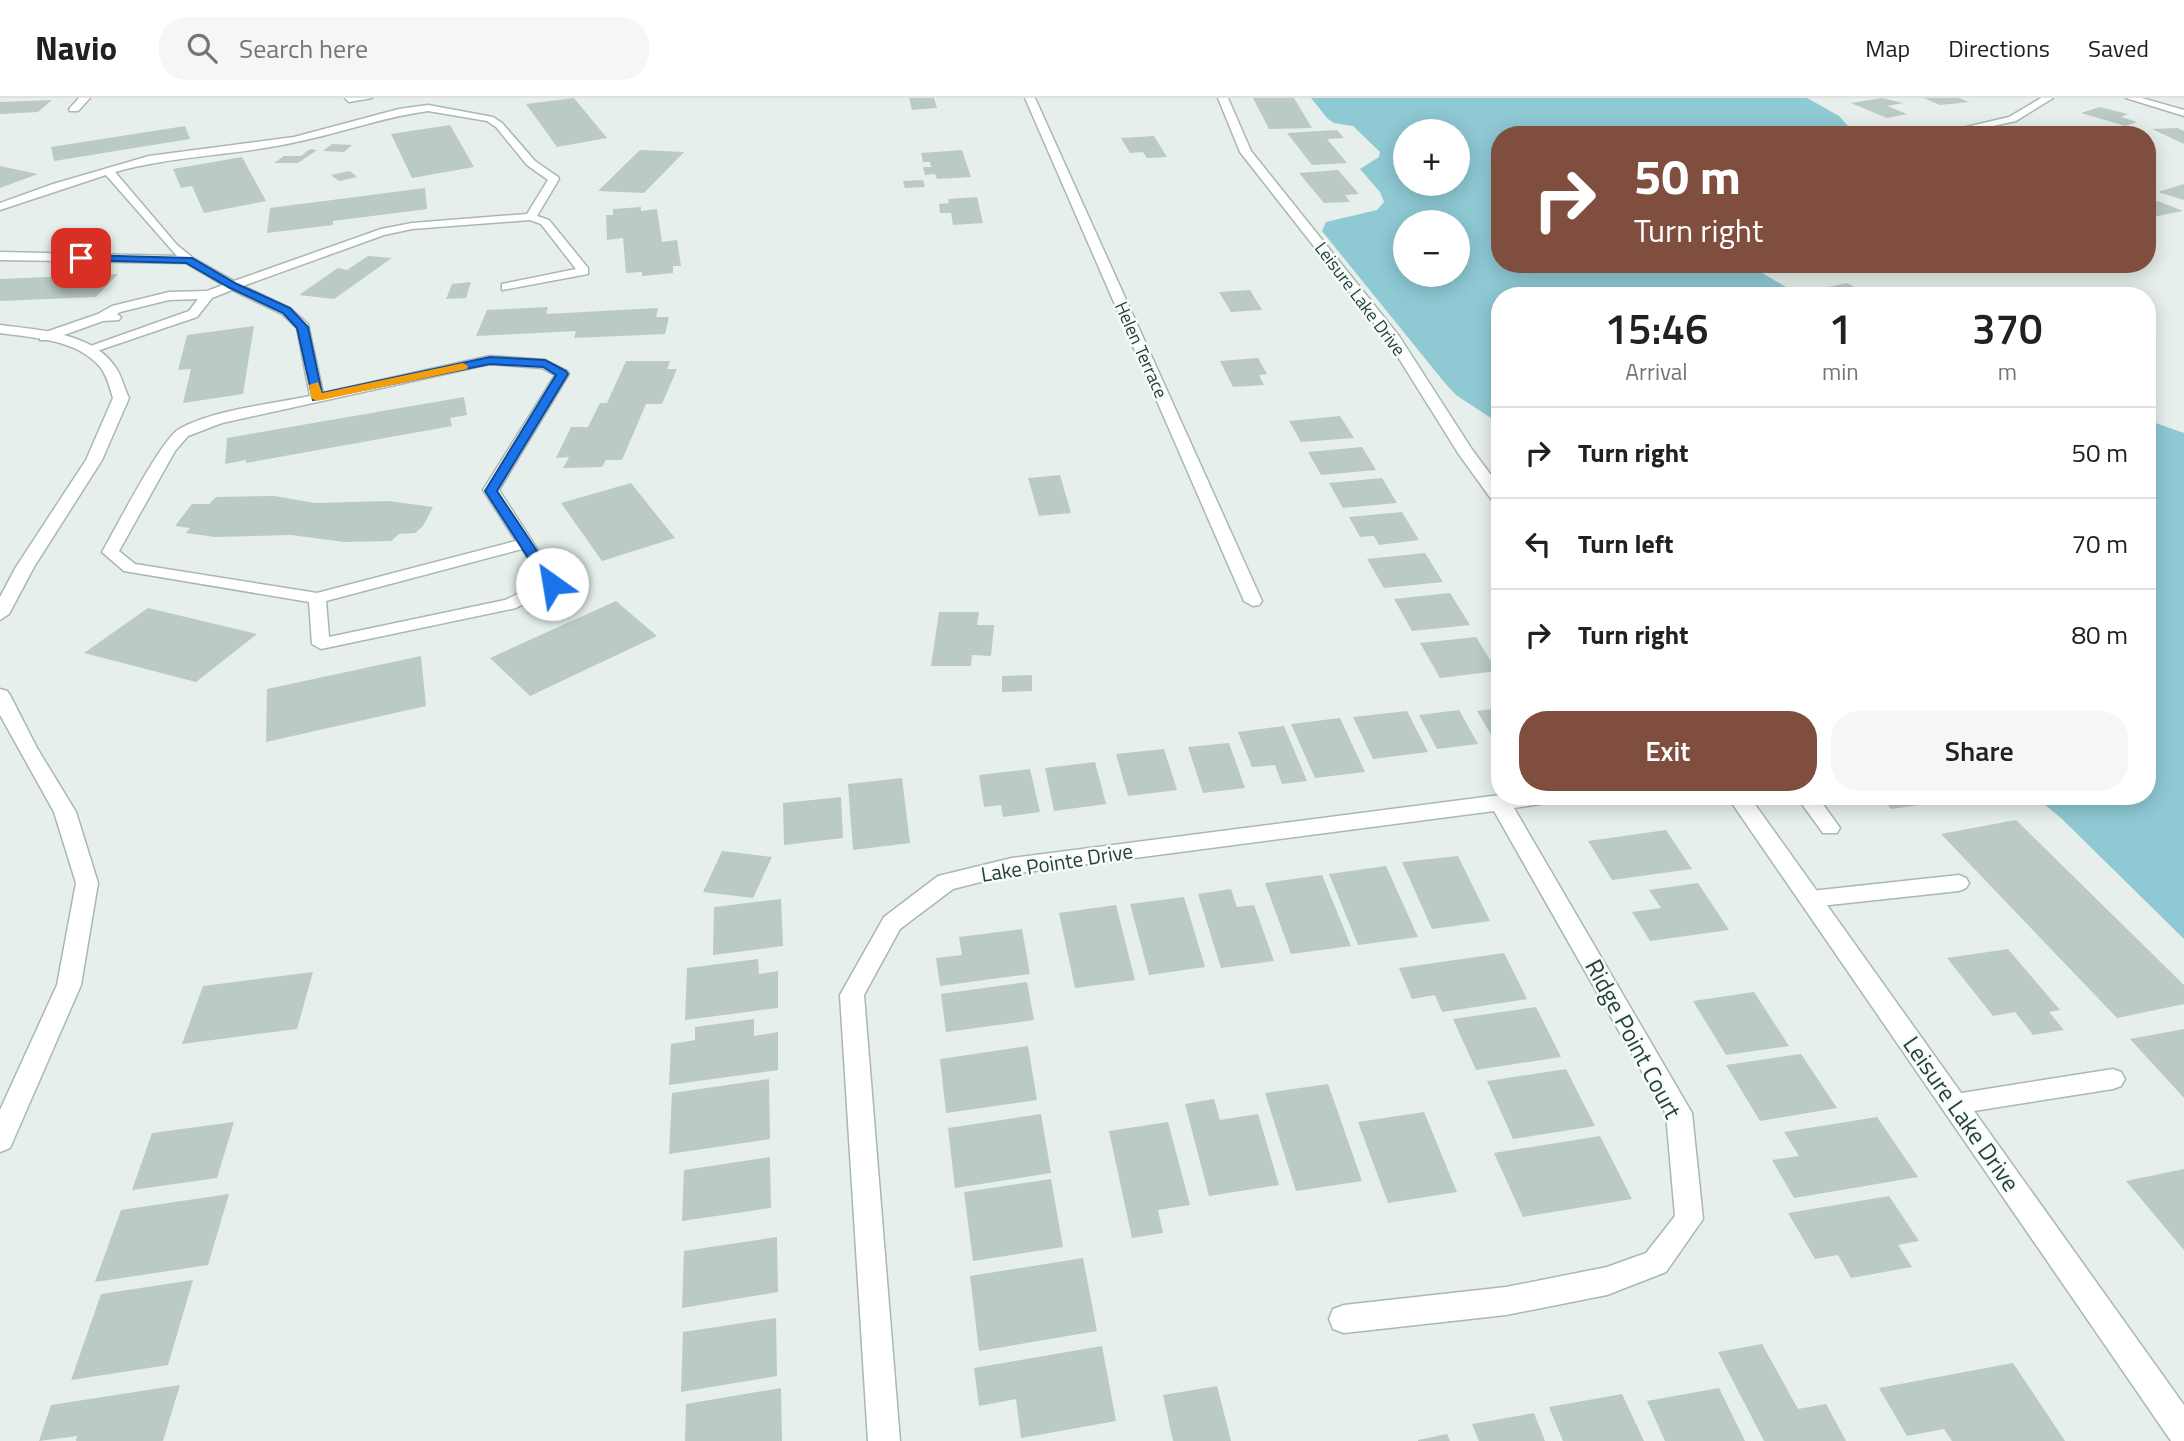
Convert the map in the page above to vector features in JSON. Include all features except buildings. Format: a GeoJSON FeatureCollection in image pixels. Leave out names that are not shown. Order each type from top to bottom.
{"type":"FeatureCollection","features":[{"type":"Feature","properties":{"kind":"street"},"geometry":{"type":"LineString","coordinates":[[74,109],[85,98]]}},
{"type":"Feature","properties":{"kind":"street","name":"Helen Terrace"},"geometry":{"type":"LineString","coordinates":[[1030,98],[1253,601]]}},
{"type":"Feature","properties":{"kind":"street","name":"Leisure Lake Drive"},"geometry":{"type":"LineString","coordinates":[[1223,98],[1246,152],[1394,339],[1466,453],[1491,487]]}},
{"type":"Feature","properties":{"kind":"street"},"geometry":{"type":"LineString","coordinates":[[1978,126],[2011,119],[2048,98]]}},
{"type":"Feature","properties":{"kind":"street"},"geometry":{"type":"LineString","coordinates":[[2130,98],[2178,107],[2184,113]]}},
{"type":"Feature","properties":{"kind":"street"},"geometry":{"type":"LineString","coordinates":[[0,329],[89,349],[109,368],[121,398],[94,460],[25,568],[0,614]]}},
{"type":"Feature","properties":{"kind":"street"},"geometry":{"type":"LineString","coordinates":[[0,695],[27,748],[65,811],[87,883],[69,985],[0,1140]]}},
{"type":"Feature","properties":{"kind":"street","name":"Lake Pointe Drive"},"geometry":{"type":"LineString","coordinates":[[884,1441],[852,995],[892,923],[946,882],[1012,866],[1491,804]]}},
{"type":"Feature","properties":{"kind":"street","name":"Ridge Point Court"},"geometry":{"type":"LineString","coordinates":[[1344,1319],[1506,1301],[1607,1281],[1656,1263],[1689,1219],[1679,1113],[1501,805]]}},
{"type":"Feature","properties":{"kind":"street","name":"Leisure Lake Drive"},"geometry":{"type":"LineString","coordinates":[[1744,805],[2184,1432]]}},
{"type":"Feature","properties":{"kind":"lane"},"geometry":{"type":"LineString","coordinates":[[349,98],[367,98]]}},
{"type":"Feature","properties":{"kind":"lane"},"geometry":{"type":"LineString","coordinates":[[428,108],[435,98]]}},
{"type":"Feature","properties":{"kind":"lane"},"geometry":{"type":"LineString","coordinates":[[0,207],[149,159],[294,140],[399,112],[428,108],[490,119],[499,125],[531,163],[554,179],[531,217]]}},
{"type":"Feature","properties":{"kind":"lane"},"geometry":{"type":"LineString","coordinates":[[108,171],[173,247],[188,260],[233,286],[286,311],[303,327],[317,398]]}},
{"type":"Feature","properties":{"kind":"lane"},"geometry":{"type":"LineString","coordinates":[[45,337],[102,317],[135,314],[173,303],[185,295],[208,295],[381,232],[412,226],[531,217],[545,222],[584,271],[506,287]]}},
{"type":"Feature","properties":{"kind":"lane"},"geometry":{"type":"LineString","coordinates":[[0,256],[188,260]]}},
{"type":"Feature","properties":{"kind":"lane"},"geometry":{"type":"LineString","coordinates":[[89,349],[193,314],[208,295]]}},
{"type":"Feature","properties":{"kind":"lane"},"geometry":{"type":"LineString","coordinates":[[317,598],[321,644],[510,604],[552,584],[526,543],[491,491],[562,374],[545,364],[490,360],[218,420],[183,433],[169,449],[110,552],[130,568],[317,598],[526,543]]}},
{"type":"Feature","properties":{"kind":"lane"},"geometry":{"type":"LineString","coordinates":[[1813,805],[1830,828]]}},
{"type":"Feature","properties":{"kind":"lane"},"geometry":{"type":"LineString","coordinates":[[1811,899],[1959,883]]}},
{"type":"Feature","properties":{"kind":"lane"},"geometry":{"type":"LineString","coordinates":[[1955,1104],[2113,1079]]}},
{"type":"Feature","properties":{"kind":"water"},"geometry":{"type":"Polygon","coordinates":[[[1311,98],[1807,98],[1839,116],[1848,126],[1491,126],[1491,273],[1762,273],[1786,287],[1491,287],[1491,418],[1456,395],[1444,382],[1322,231],[1326,222],[1377,210],[1384,202],[1380,192],[1360,169],[1379,157],[1380,152],[1353,126],[1334,123],[1328,119],[1311,98]]]}},
{"type":"Feature","properties":{"kind":"water"},"geometry":{"type":"Polygon","coordinates":[[[2156,423],[2184,433],[2184,939],[2045,805],[2156,805],[2156,423]]]}},
{"type":"Feature","properties":{"kind":"slow traffic"},"geometry":{"type":"LineString","coordinates":[[314,385],[317,398],[463,366]]}},
{"type":"Feature","properties":{"kind":"route"},"geometry":{"type":"LineString","coordinates":[[81,258],[188,260],[233,286],[286,311],[303,327],[317,398],[490,360],[545,364],[562,374],[491,491],[552,584]]}}]}
